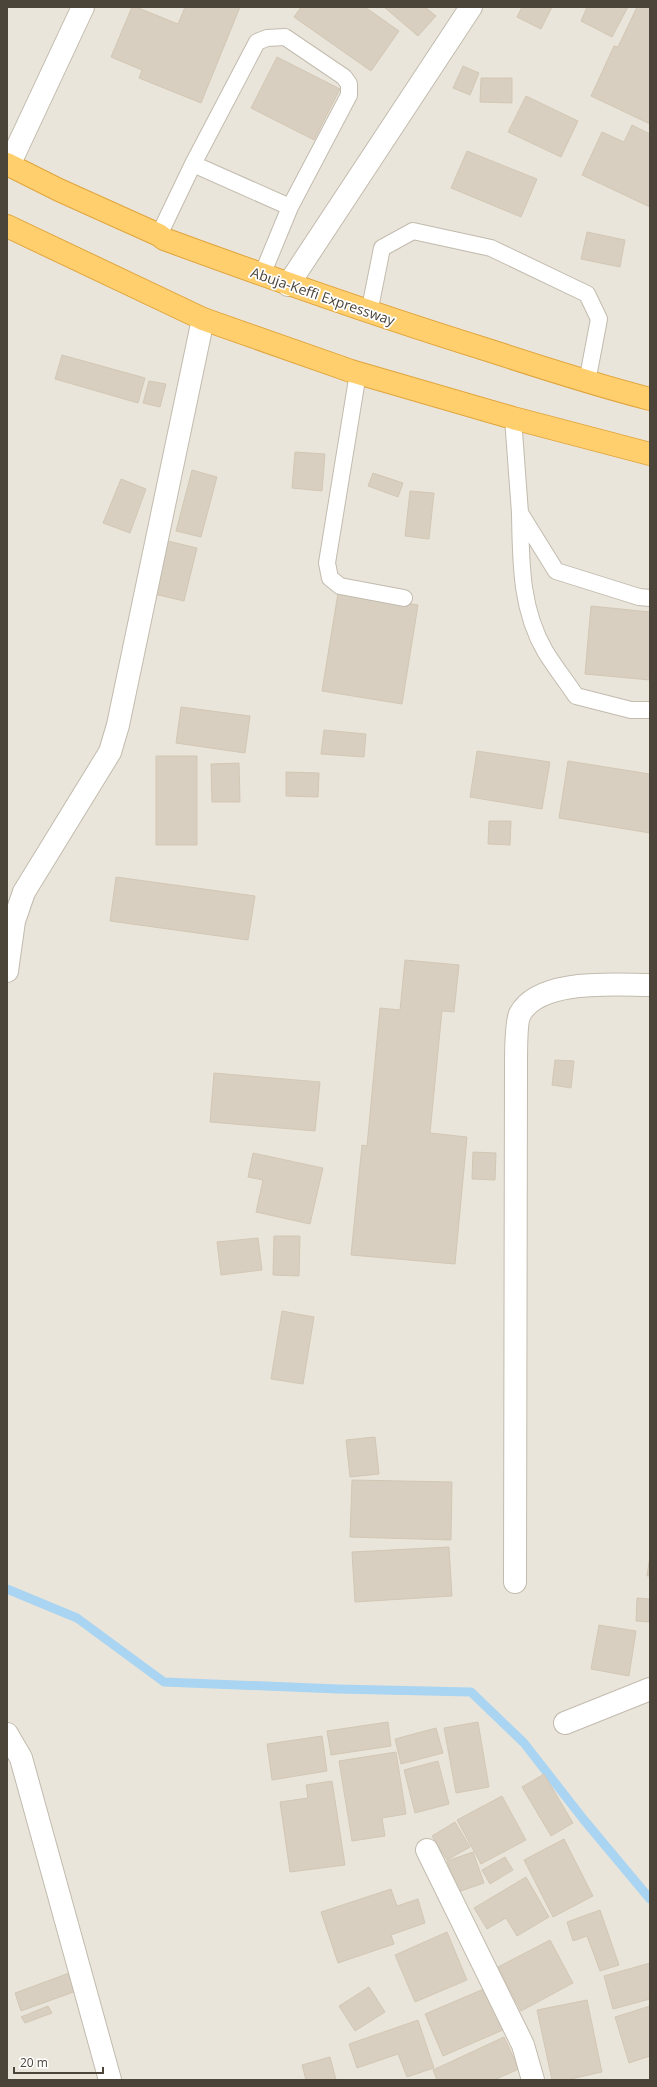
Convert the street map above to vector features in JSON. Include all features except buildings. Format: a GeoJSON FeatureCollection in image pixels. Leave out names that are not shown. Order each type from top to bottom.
{"type":"FeatureCollection","features":[{"type":"Feature","properties":{"kind":"highway","name":"Abuja-Keffi Expressway"},"geometry":{"type":"LineString","coordinates":[[8,165],[59,190],[159,235],[164,239],[288,285],[369,313],[587,382],[649,395]]}},
{"type":"Feature","properties":{"kind":"highway"},"geometry":{"type":"LineString","coordinates":[[7,226],[203,319],[358,373],[513,418],[650,454]]}},
{"type":"Feature","properties":{"kind":"street"},"geometry":{"type":"LineString","coordinates":[[8,165],[84,7]]}},
{"type":"Feature","properties":{"kind":"street"},"geometry":{"type":"LineString","coordinates":[[288,285],[471,7]]}},
{"type":"Feature","properties":{"kind":"street"},"geometry":{"type":"LineString","coordinates":[[7,972],[14,921],[24,892],[110,752],[118,725],[203,319]]}},
{"type":"Feature","properties":{"kind":"street"},"geometry":{"type":"LineString","coordinates":[[515,1582],[516,1066],[520,1014],[535,998],[565,986],[650,985]]}},
{"type":"Feature","properties":{"kind":"street"},"geometry":{"type":"LineString","coordinates":[[565,1723],[650,1689]]}},
{"type":"Feature","properties":{"kind":"street"},"geometry":{"type":"LineString","coordinates":[[7,1734],[21,1758],[110,2080]]}},
{"type":"Feature","properties":{"kind":"street"},"geometry":{"type":"LineString","coordinates":[[427,1850],[523,2045],[533,2080]]}},
{"type":"Feature","properties":{"kind":"lane"},"geometry":{"type":"LineString","coordinates":[[159,235],[193,164],[257,42],[267,38],[285,38],[344,76],[349,84],[349,95],[290,206],[262,275]]}},
{"type":"Feature","properties":{"kind":"lane"},"geometry":{"type":"LineString","coordinates":[[193,164],[290,206]]}},
{"type":"Feature","properties":{"kind":"lane"},"geometry":{"type":"LineString","coordinates":[[369,313],[382,248],[413,231],[491,248],[587,294],[600,319],[587,382]]}},
{"type":"Feature","properties":{"kind":"lane"},"geometry":{"type":"LineString","coordinates":[[358,373],[327,563],[330,578],[340,586],[404,598]]}},
{"type":"Feature","properties":{"kind":"lane"},"geometry":{"type":"LineString","coordinates":[[513,418],[520,513],[521,574],[530,617],[544,650],[576,696],[631,710],[650,710]]}},
{"type":"Feature","properties":{"kind":"lane"},"geometry":{"type":"LineString","coordinates":[[520,513],[556,572],[639,597],[650,598]]}},
{"type":"Feature","properties":{"kind":"shaded area"},"geometry":{"type":"Polygon","coordinates":[[[7,7],[650,7],[650,2080],[7,2080],[7,7]]]}},
{"type":"Feature","properties":{"kind":"waterway"},"geometry":{"type":"LineString","coordinates":[[7,1589],[77,1618],[164,1682],[338,1689],[471,1692],[524,1743],[584,1820],[650,1899]]}}]}
